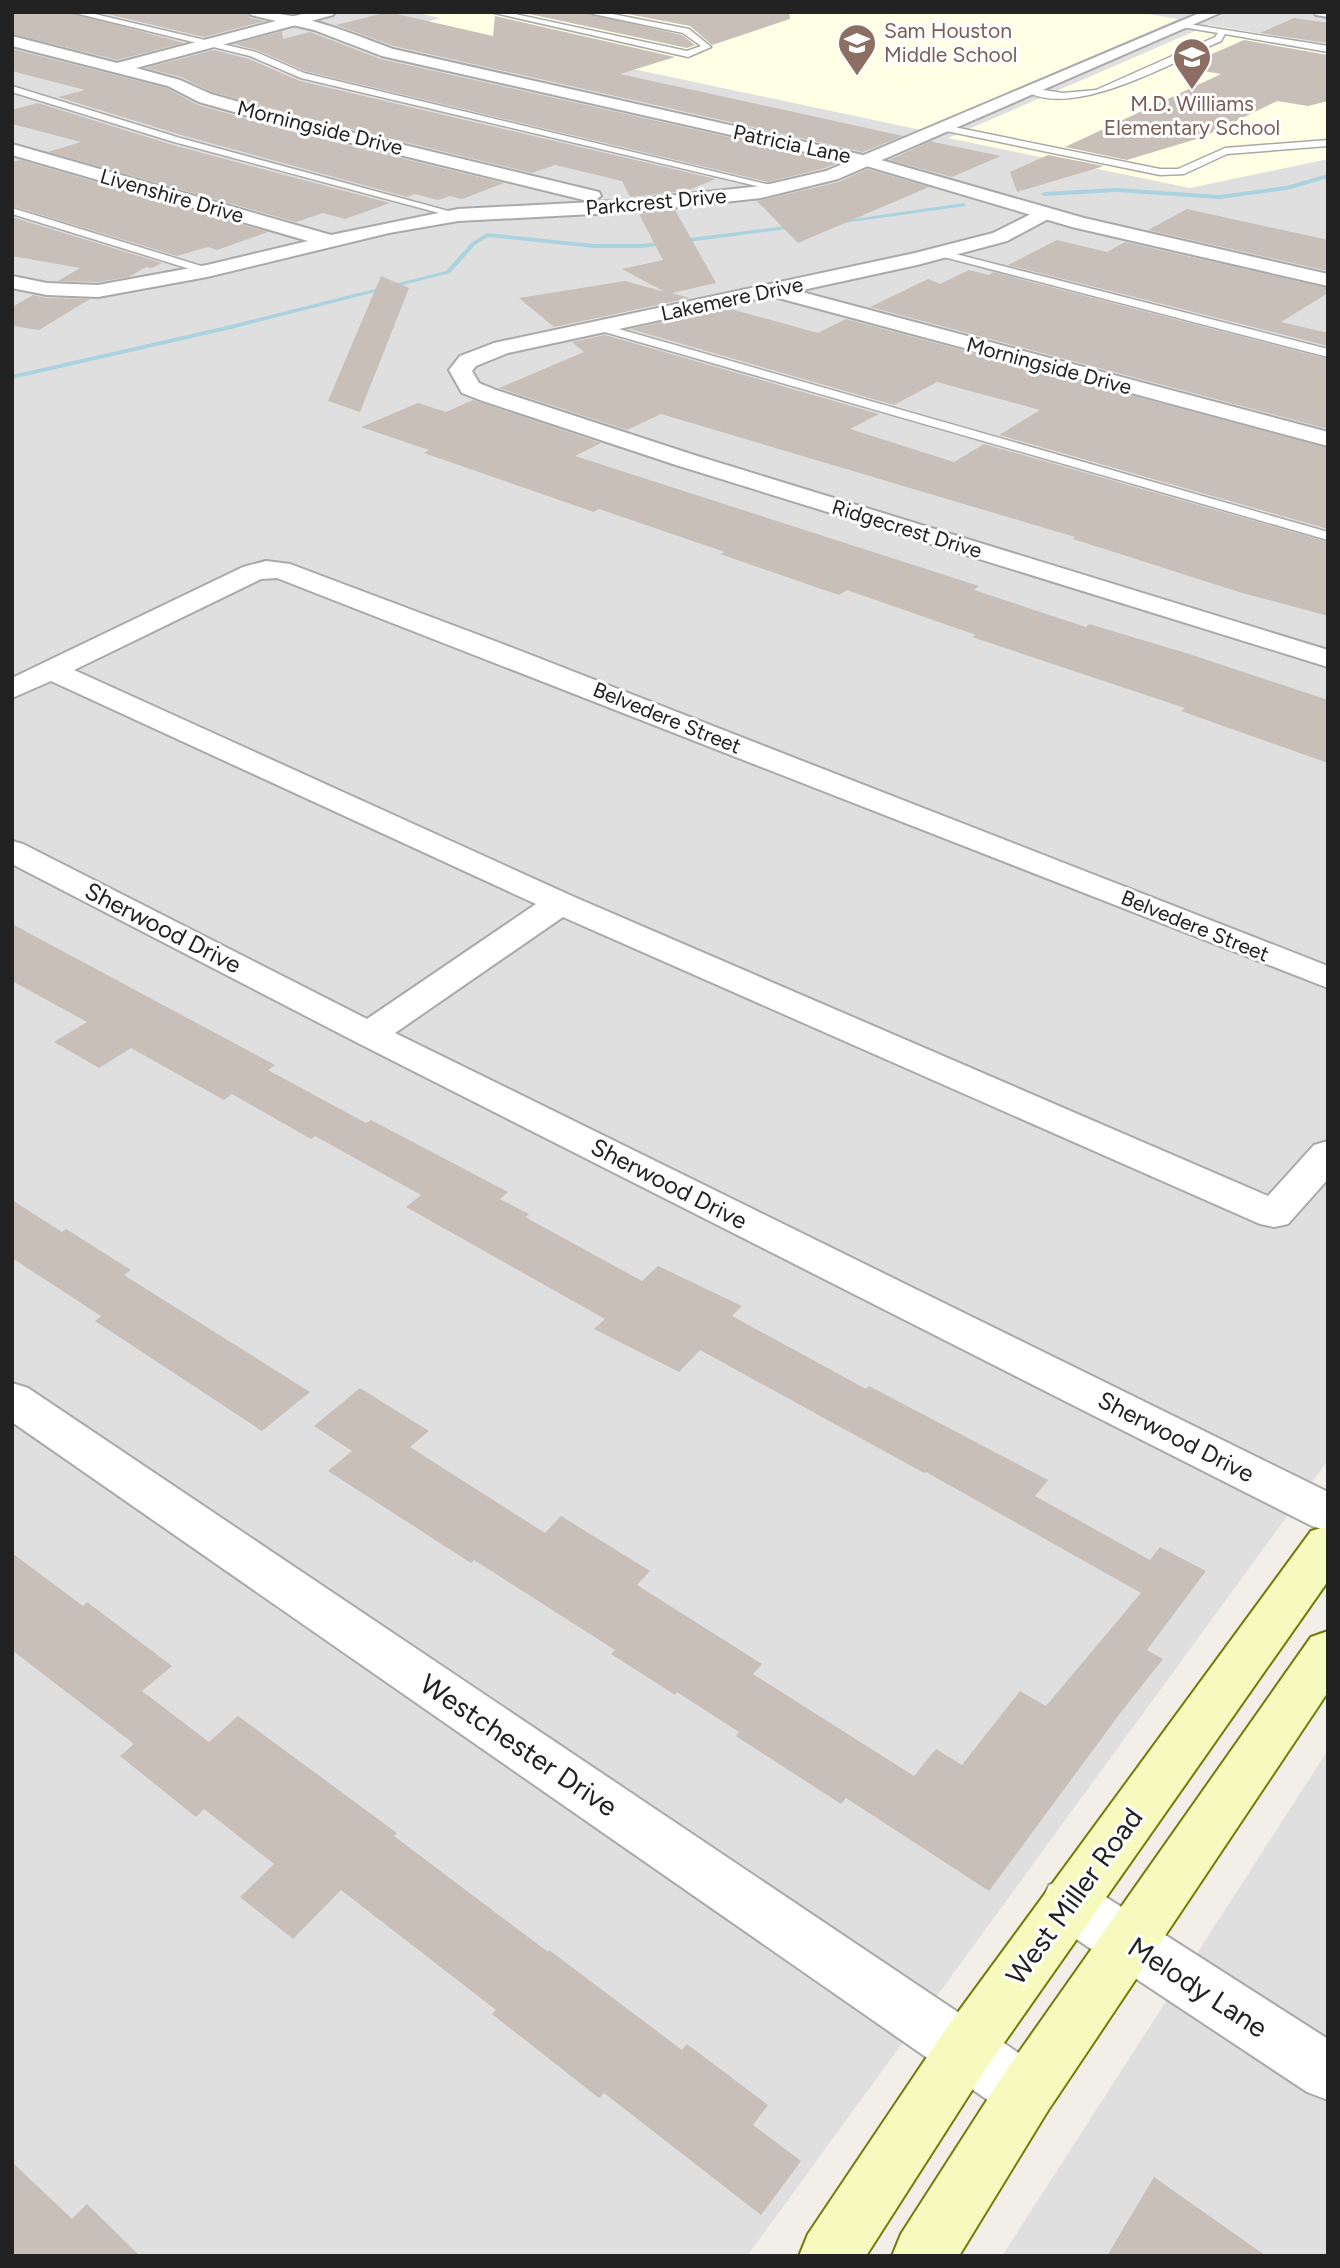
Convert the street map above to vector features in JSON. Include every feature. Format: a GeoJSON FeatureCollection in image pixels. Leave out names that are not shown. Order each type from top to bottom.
{"type":"FeatureCollection","features":[{"type":"Feature","properties":{"kind":"main road","name":"West Miller Road"},"geometry":{"type":"LineString","coordinates":[[830,2256],[965,2050],[1328,1544]]}},
{"type":"Feature","properties":{"kind":"main road"},"geometry":{"type":"LineString","coordinates":[[923,2256],[1026,2092],[1328,1651]]}},
{"type":"Feature","properties":{"kind":"street","name":"Patricia Lane"},"geometry":{"type":"LineString","coordinates":[[256,12],[348,35],[388,53],[867,160],[1043,214],[1328,280]]}},
{"type":"Feature","properties":{"kind":"street"},"geometry":{"type":"LineString","coordinates":[[120,68],[328,12]]}},
{"type":"Feature","properties":{"kind":"street","name":"Parkcrest Drive"},"geometry":{"type":"LineString","coordinates":[[12,282],[71,292],[98,291],[142,285],[389,227],[458,215],[705,200],[778,188],[832,175],[1215,12]]}},
{"type":"Feature","properties":{"kind":"street"},"geometry":{"type":"LineString","coordinates":[[1321,12],[1328,13]]}},
{"type":"Feature","properties":{"kind":"street","name":"Morningside Drive"},"geometry":{"type":"LineString","coordinates":[[12,41],[174,83],[205,98],[304,126],[631,206]]}},
{"type":"Feature","properties":{"kind":"street","name":"Livenshire Drive"},"geometry":{"type":"LineString","coordinates":[[12,149],[332,242]]}},
{"type":"Feature","properties":{"kind":"street","name":"Lakemere Drive"},"geometry":{"type":"LineString","coordinates":[[488,394],[470,388],[460,370],[468,361],[502,348],[940,253],[1000,237],[1043,214]]}},
{"type":"Feature","properties":{"kind":"street","name":"Morningside Drive"},"geometry":{"type":"LineString","coordinates":[[771,290],[1328,439]]}},
{"type":"Feature","properties":{"kind":"street","name":"Ridgecrest Drive"},"geometry":{"type":"LineString","coordinates":[[488,394],[685,460],[1328,659]]}},
{"type":"Feature","properties":{"kind":"street","name":"Belvedere Street"},"geometry":{"type":"LineString","coordinates":[[12,689],[252,573],[266,569],[281,570],[491,649],[1328,978]]}},
{"type":"Feature","properties":{"kind":"street"},"geometry":{"type":"LineString","coordinates":[[52,670],[560,903],[1274,1214],[1328,1154]]}},
{"type":"Feature","properties":{"kind":"street","name":"Sherwood Drive"},"geometry":{"type":"LineString","coordinates":[[12,851],[369,1034],[1328,1513]]}},
{"type":"Feature","properties":{"kind":"street"},"geometry":{"type":"LineString","coordinates":[[369,1034],[560,903]]}},
{"type":"Feature","properties":{"kind":"street","name":"Westchester Drive"},"geometry":{"type":"LineString","coordinates":[[12,1399],[1026,2092]]}},
{"type":"Feature","properties":{"kind":"street","name":"Melody Lane"},"geometry":{"type":"LineString","coordinates":[[1068,1903],[1328,2071]]}},
{"type":"Feature","properties":{"kind":"lane"},"geometry":{"type":"LineString","coordinates":[[75,12],[253,54],[302,75],[778,188]]}},
{"type":"Feature","properties":{"kind":"lane"},"geometry":{"type":"LineString","coordinates":[[494,12],[688,54],[707,47],[686,31],[588,12]]}},
{"type":"Feature","properties":{"kind":"lane"},"geometry":{"type":"LineString","coordinates":[[1185,25],[1328,48]]}},
{"type":"Feature","properties":{"kind":"lane"},"geometry":{"type":"LineString","coordinates":[[1030,91],[1063,96],[1098,92],[1217,39],[1223,31]]}},
{"type":"Feature","properties":{"kind":"lane"},"geometry":{"type":"LineString","coordinates":[[12,89],[177,140],[458,215]]}},
{"type":"Feature","properties":{"kind":"lane"},"geometry":{"type":"LineString","coordinates":[[944,128],[1160,172],[1180,172],[1225,151],[1328,143]]}},
{"type":"Feature","properties":{"kind":"lane"},"geometry":{"type":"LineString","coordinates":[[12,211],[207,271]]}},
{"type":"Feature","properties":{"kind":"lane"},"geometry":{"type":"LineString","coordinates":[[940,253],[1328,352]]}},
{"type":"Feature","properties":{"kind":"lane"},"geometry":{"type":"LineString","coordinates":[[598,327],[1328,536]]}},
{"type":"Feature","properties":{"kind":"shaded area"},"geometry":{"type":"Polygon","coordinates":[[[12,12],[1328,12],[1328,1460],[747,2256],[12,2256],[12,12]]]}},
{"type":"Feature","properties":{"kind":"shaded area","name":"Sam Houston Middle School"},"geometry":{"type":"Polygon","coordinates":[[[413,12],[1136,12],[1178,19],[921,130],[421,24],[440,18],[413,12]]]}},
{"type":"Feature","properties":{"kind":"shaded area","name":"M.D. Williams Elementary School"},"geometry":{"type":"Polygon","coordinates":[[[1209,25],[1328,45],[1328,159],[1190,188],[948,138],[1209,25]]]}},
{"type":"Feature","properties":{"kind":"shaded area"},"geometry":{"type":"Polygon","coordinates":[[[1328,1750],[1328,2256],[1002,2256],[1328,1750]]]}},
{"type":"Feature","properties":{"kind":"building"},"geometry":{"type":"Polygon","coordinates":[[[12,12],[69,12],[184,43],[117,60],[12,34],[12,12]]]}},
{"type":"Feature","properties":{"kind":"building"},"geometry":{"type":"Polygon","coordinates":[[[99,12],[247,12],[250,18],[265,21],[204,37],[99,12]]]}},
{"type":"Feature","properties":{"kind":"building"},"geometry":{"type":"Polygon","coordinates":[[[388,12],[493,36],[495,16],[675,57],[620,74],[903,136],[863,152],[394,46],[336,25],[388,12]]]}},
{"type":"Feature","properties":{"kind":"building"},"geometry":{"type":"Polygon","coordinates":[[[520,12],[582,12],[682,35],[695,45],[687,48],[520,12]]]}},
{"type":"Feature","properties":{"kind":"building"},"geometry":{"type":"Polygon","coordinates":[[[617,12],[789,12],[790,19],[712,45],[690,26],[617,12]]]}},
{"type":"Feature","properties":{"kind":"building"},"geometry":{"type":"Polygon","coordinates":[[[1294,18],[1328,23],[1328,43],[1260,33],[1294,18]]]}},
{"type":"Feature","properties":{"kind":"building"},"geometry":{"type":"Polygon","coordinates":[[[282,31],[283,39],[310,32],[381,59],[840,162],[768,182],[305,71],[257,50],[234,44],[282,31]]]}},
{"type":"Feature","properties":{"kind":"building"},"geometry":{"type":"Polygon","coordinates":[[[1244,40],[1328,55],[1328,101],[1308,106],[1277,101],[1203,137],[1127,160],[1065,147],[1221,74],[1198,70],[1212,64],[1196,61],[1244,40]]]}},
{"type":"Feature","properties":{"kind":"building"},"geometry":{"type":"Polygon","coordinates":[[[12,49],[167,88],[198,105],[297,133],[504,183],[462,199],[450,196],[438,200],[415,194],[407,197],[181,135],[58,97],[85,90],[12,71],[12,49]]]}},
{"type":"Feature","properties":{"kind":"building"},"geometry":{"type":"Polygon","coordinates":[[[214,50],[249,59],[300,81],[716,179],[686,191],[630,197],[622,181],[555,165],[532,173],[310,119],[212,92],[181,77],[146,68],[214,50]]]}},
{"type":"Feature","properties":{"kind":"building"},"geometry":{"type":"Polygon","coordinates":[[[38,103],[173,145],[390,203],[345,219],[323,213],[296,222],[48,152],[81,142],[12,124],[12,110],[38,103]]]}},
{"type":"Feature","properties":{"kind":"building"},"geometry":{"type":"Polygon","coordinates":[[[931,141],[1001,156],[952,177],[889,160],[931,141]]]}},
{"type":"Feature","properties":{"kind":"building"},"geometry":{"type":"Polygon","coordinates":[[[1048,155],[1104,166],[1017,192],[1010,172],[1048,155]]]}},
{"type":"Feature","properties":{"kind":"building"},"geometry":{"type":"Polygon","coordinates":[[[20,160],[268,232],[217,250],[208,247],[177,256],[12,206],[12,162],[20,160]]]}},
{"type":"Feature","properties":{"kind":"building"},"geometry":{"type":"Polygon","coordinates":[[[867,169],[929,187],[798,243],[757,201],[839,182],[867,169]]]}},
{"type":"Feature","properties":{"kind":"building"},"geometry":{"type":"Polygon","coordinates":[[[1187,209],[1328,240],[1328,271],[1148,230],[1187,209]]]}},
{"type":"Feature","properties":{"kind":"building"},"geometry":{"type":"Polygon","coordinates":[[[675,210],[716,283],[672,293],[690,298],[554,327],[519,298],[625,281],[665,292],[622,269],[663,260],[639,214],[675,210]]]}},
{"type":"Feature","properties":{"kind":"building"},"geometry":{"type":"Polygon","coordinates":[[[12,217],[162,263],[152,268],[146,267],[129,277],[98,282],[58,281],[80,268],[12,256],[12,217]]]}},
{"type":"Feature","properties":{"kind":"building"},"geometry":{"type":"Polygon","coordinates":[[[1057,240],[1107,252],[1125,242],[1328,288],[1328,293],[1281,322],[1328,333],[1328,346],[1008,265],[1057,240]]]}},
{"type":"Feature","properties":{"kind":"building"},"geometry":{"type":"Polygon","coordinates":[[[969,270],[989,275],[993,272],[1328,359],[1328,429],[870,307],[928,279],[940,284],[969,270]]]}},
{"type":"Feature","properties":{"kind":"building"},"geometry":{"type":"Polygon","coordinates":[[[381,276],[409,288],[360,412],[328,401],[381,276]]]}},
{"type":"Feature","properties":{"kind":"building"},"geometry":{"type":"Polygon","coordinates":[[[33,295],[90,299],[39,330],[12,326],[12,307],[33,295]]]}},
{"type":"Feature","properties":{"kind":"building"},"geometry":{"type":"Polygon","coordinates":[[[727,308],[818,333],[846,319],[1328,448],[1328,529],[999,435],[1040,410],[937,382],[894,405],[630,329],[727,308]]]}},
{"type":"Feature","properties":{"kind":"building"},"geometry":{"type":"Polygon","coordinates":[[[605,335],[879,414],[850,429],[954,462],[984,444],[1328,542],[1328,616],[1239,592],[1073,539],[1075,537],[661,414],[627,430],[499,388],[584,352],[572,342],[605,335]]]}},
{"type":"Feature","properties":{"kind":"building"},"geometry":{"type":"Polygon","coordinates":[[[473,400],[601,443],[575,456],[979,586],[974,590],[1086,627],[1089,624],[1186,653],[1328,700],[1328,763],[1181,711],[1185,708],[972,637],[976,635],[847,590],[839,595],[720,554],[725,552],[599,509],[594,512],[424,453],[429,450],[361,427],[418,403],[446,412],[473,400]]]}},
{"type":"Feature","properties":{"kind":"building"},"geometry":{"type":"Polygon","coordinates":[[[12,924],[275,1065],[268,1070],[366,1123],[371,1120],[508,1192],[500,1199],[529,1214],[525,1217],[642,1281],[658,1266],[742,1306],[732,1316],[866,1389],[869,1386],[1048,1480],[1035,1496],[1150,1560],[1160,1547],[1206,1571],[1147,1650],[1163,1659],[989,1891],[846,1798],[841,1804],[736,1736],[739,1732],[611,1654],[615,1650],[474,1560],[471,1563],[328,1471],[352,1451],[314,1426],[360,1388],[429,1431],[410,1447],[545,1533],[561,1516],[650,1571],[637,1585],[762,1664],[753,1674],[914,1776],[936,1749],[962,1765],[1020,1691],[1046,1706],[1141,1593],[926,1472],[700,1350],[679,1372],[594,1329],[605,1319],[406,1207],[421,1195],[315,1136],[311,1139],[232,1094],[224,1100],[131,1048],[99,1068],[54,1042],[87,1022],[12,981],[12,924]]]}},
{"type":"Feature","properties":{"kind":"building"},"geometry":{"type":"Polygon","coordinates":[[[12,1200],[62,1232],[66,1229],[131,1270],[124,1275],[310,1392],[262,1431],[95,1321],[101,1316],[12,1258],[12,1200]]]}},
{"type":"Feature","properties":{"kind":"building"},"geometry":{"type":"Polygon","coordinates":[[[12,1553],[83,1606],[87,1602],[172,1666],[142,1691],[209,1742],[238,1716],[397,1833],[394,1836],[548,1952],[549,1950],[682,2050],[687,2044],[768,2105],[753,2125],[801,2161],[761,2215],[604,2093],[599,2098],[492,2014],[496,2010],[341,1890],[293,1939],[240,1897],[274,1864],[204,1809],[196,1817],[120,1756],[134,1744],[12,1650],[12,1553]]]}},
{"type":"Feature","properties":{"kind":"building"},"geometry":{"type":"Polygon","coordinates":[[[12,2162],[72,2219],[87,2204],[140,2256],[12,2256],[12,2162]]]}},
{"type":"Feature","properties":{"kind":"building"},"geometry":{"type":"Polygon","coordinates":[[[1154,2177],[1266,2256],[1107,2256],[1154,2177]]]}},
{"type":"Feature","properties":{"kind":"waterway"},"geometry":{"type":"LineString","coordinates":[[1044,194],[1116,190],[1219,197],[1287,188],[1328,176]]}},
{"type":"Feature","properties":{"kind":"waterway"},"geometry":{"type":"LineString","coordinates":[[836,222],[964,205]]}},
{"type":"Feature","properties":{"kind":"waterway"},"geometry":{"type":"LineString","coordinates":[[12,377],[231,327],[448,272],[473,244],[487,235],[594,246],[642,246],[801,226]]}},
{"type":"Feature","properties":{"kind":"place","name":"Sam Houston Middle School"},"geometry":{"type":"Point","coordinates":[857,77]}},
{"type":"Feature","properties":{"kind":"place","name":"M.D. Williams Elementary School"},"geometry":{"type":"Point","coordinates":[1192,91]}}]}
